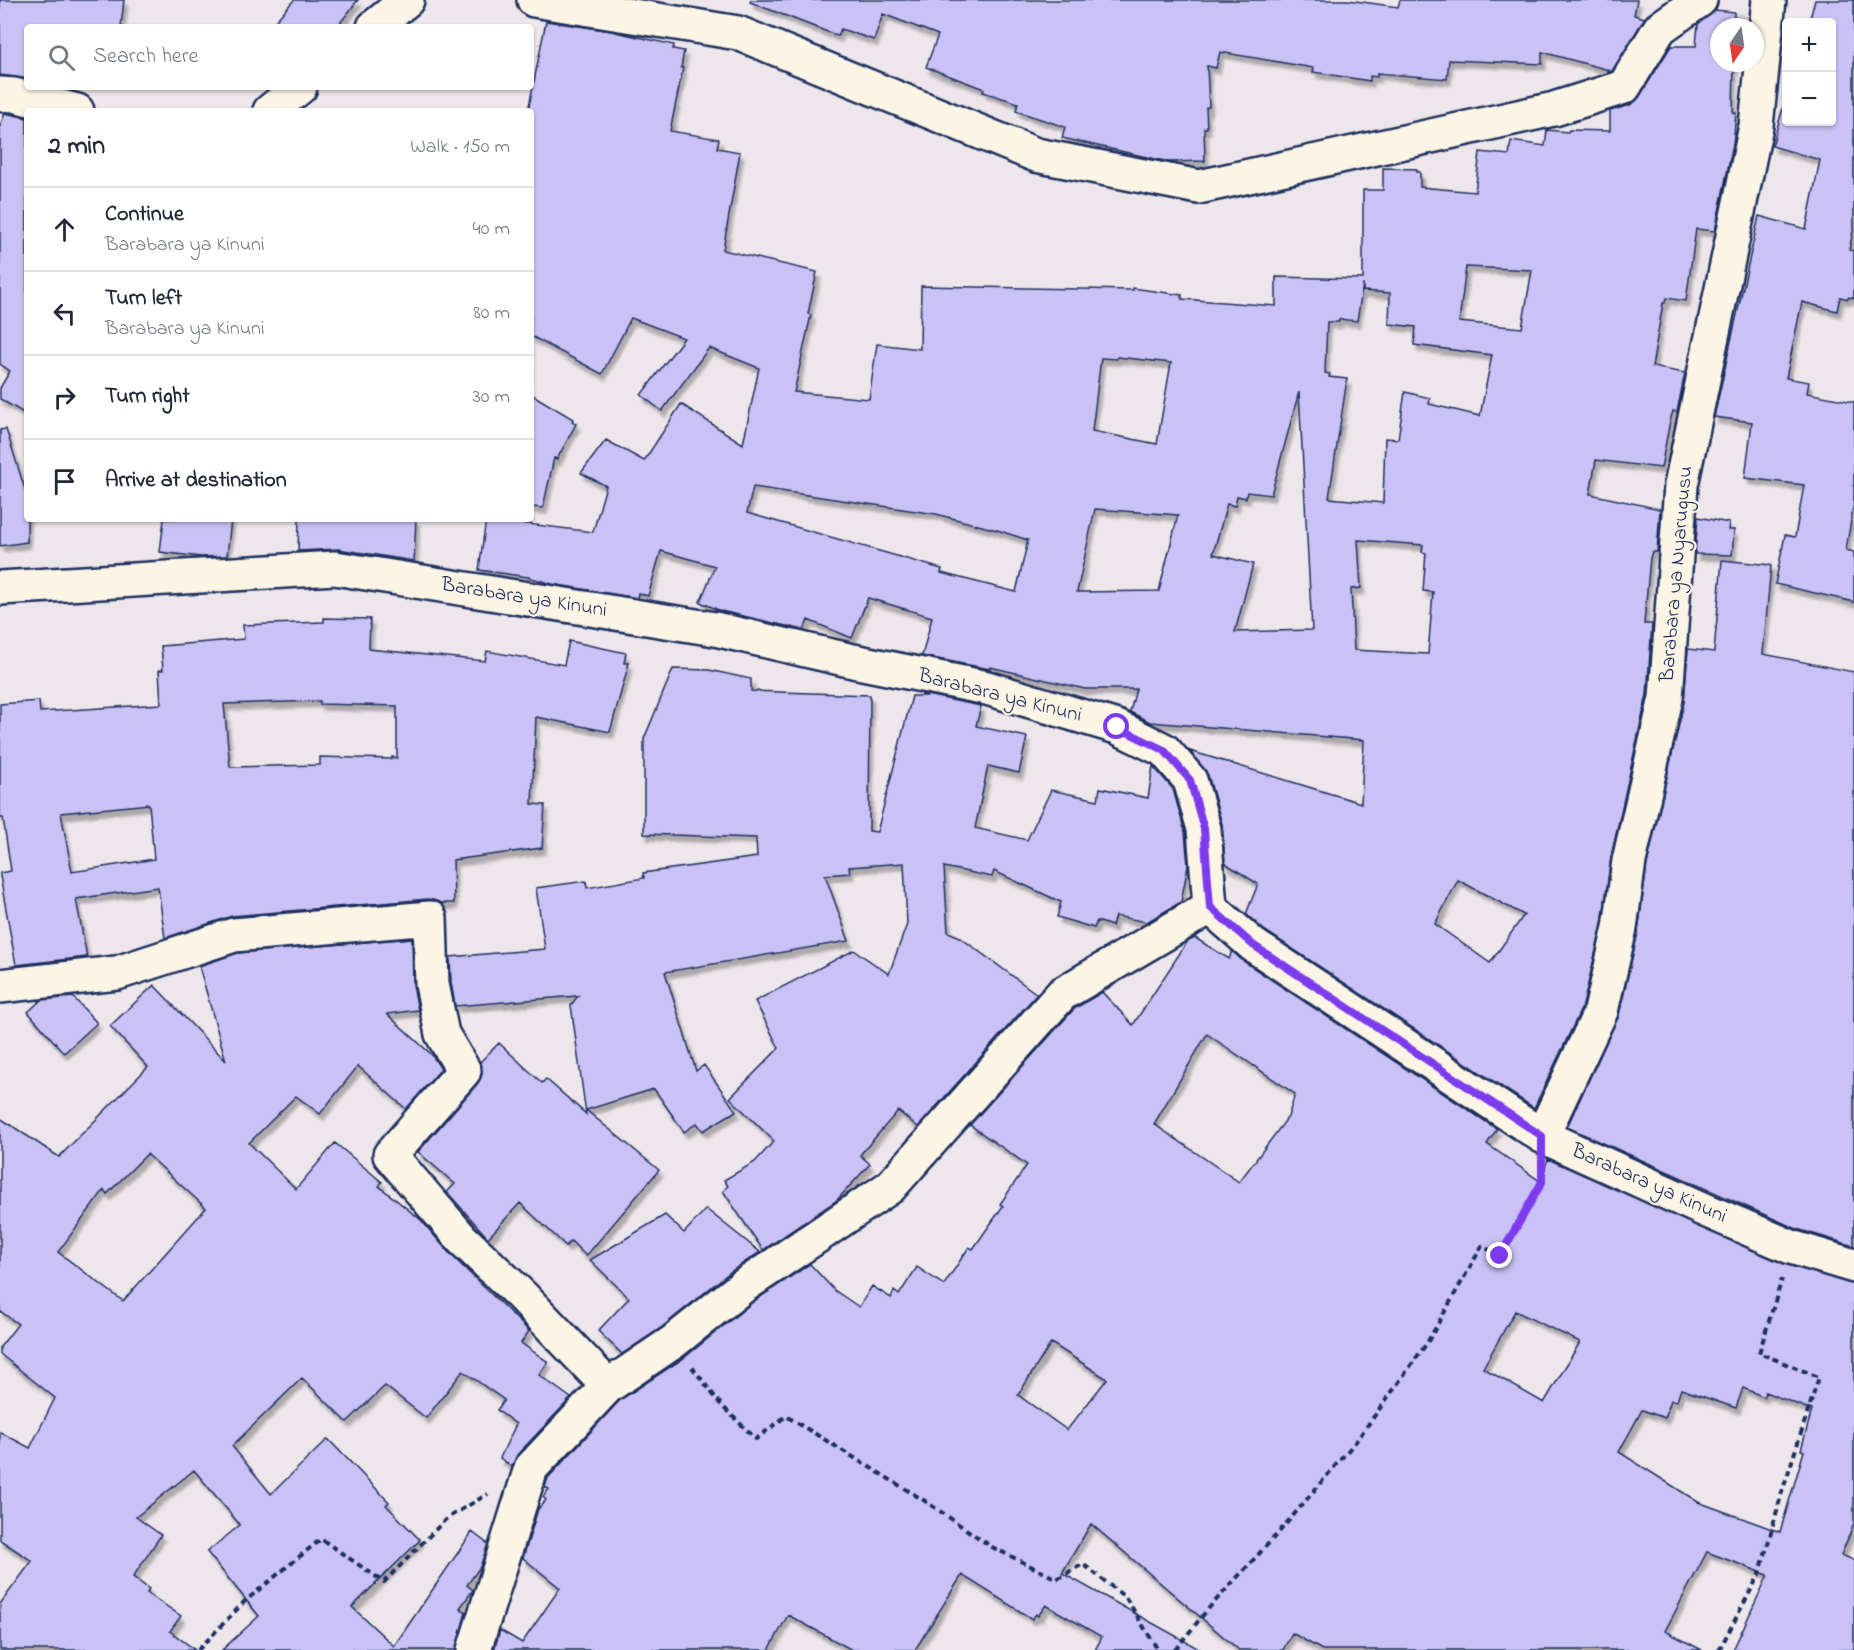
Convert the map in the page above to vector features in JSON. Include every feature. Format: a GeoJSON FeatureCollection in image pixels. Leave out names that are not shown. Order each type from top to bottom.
{"type":"FeatureCollection","features":[{"type":"Feature","properties":{"kind":"street"},"geometry":{"type":"LineString","coordinates":[[378,24],[407,0]]}},
{"type":"Feature","properties":{"kind":"street"},"geometry":{"type":"LineString","coordinates":[[534,0],[738,33],[1036,155],[1199,187],[1554,110],[1624,87],[1660,28],[1700,0]]}},
{"type":"Feature","properties":{"kind":"street","name":"Barabara ya Nyarugusu"},"geometry":{"type":"LineString","coordinates":[[1542,1136],[1601,1011],[1620,928],[1629,861],[1666,698],[1680,485],[1756,126],[1769,0]]}},
{"type":"Feature","properties":{"kind":"street"},"geometry":{"type":"LineString","coordinates":[[274,108],[296,90]]}},
{"type":"Feature","properties":{"kind":"street"},"geometry":{"type":"LineString","coordinates":[[0,94],[14,95],[64,108]]}},
{"type":"Feature","properties":{"kind":"street","name":"Barabara ya Kinuni"},"geometry":{"type":"LineString","coordinates":[[0,588],[335,568],[715,629],[853,661],[987,688],[1117,727],[1164,750],[1190,780],[1204,829],[1210,907],[1253,945],[1542,1136],[1791,1247],[1854,1266]]}},
{"type":"Feature","properties":{"kind":"street"},"geometry":{"type":"LineString","coordinates":[[474,1650],[531,1468],[608,1386],[673,1342],[742,1287],[890,1186],[1062,994],[1210,907]]}},
{"type":"Feature","properties":{"kind":"street"},"geometry":{"type":"LineString","coordinates":[[0,986],[117,973],[234,935],[430,918],[432,984],[442,1034],[464,1071],[390,1155],[462,1239],[522,1296],[608,1386]]}},
{"type":"Feature","properties":{"kind":"path"},"geometry":{"type":"LineString","coordinates":[[1175,1650],[1208,1609],[1280,1531],[1357,1440],[1427,1342],[1482,1246],[1500,1256],[1542,1182],[1542,1136]]}},
{"type":"Feature","properties":{"kind":"path"},"geometry":{"type":"LineString","coordinates":[[1719,1650],[1760,1574],[1782,1492],[1819,1377],[1759,1353],[1791,1247]]}},
{"type":"Feature","properties":{"kind":"path"},"geometry":{"type":"LineString","coordinates":[[673,1342],[722,1406],[756,1439],[786,1416],[925,1501],[1002,1552],[1058,1579],[1083,1564],[1126,1598],[1158,1650]]}},
{"type":"Feature","properties":{"kind":"path"},"geometry":{"type":"LineString","coordinates":[[198,1650],[244,1602],[321,1539],[384,1582],[447,1518],[531,1468]]}},
{"type":"Feature","properties":{"kind":"building"},"geometry":{"type":"Polygon","coordinates":[[[0,0],[124,0],[121,24],[24,24],[24,79],[0,75],[0,0]]]}},
{"type":"Feature","properties":{"kind":"building"},"geometry":{"type":"Polygon","coordinates":[[[294,0],[358,0],[339,24],[273,24],[294,0]]]}},
{"type":"Feature","properties":{"kind":"building"},"geometry":{"type":"Polygon","coordinates":[[[751,0],[1348,0],[1398,7],[1400,0],[1637,0],[1634,15],[1645,18],[1612,71],[1609,72],[1609,70],[1542,52],[1542,64],[1449,60],[1447,79],[1377,73],[1377,77],[1370,76],[1370,81],[1313,72],[1314,68],[1220,52],[1216,68],[1207,66],[1209,107],[1206,107],[1207,128],[1204,128],[1205,161],[1169,162],[1062,138],[1065,127],[1016,111],[1018,103],[983,92],[984,89],[926,67],[938,35],[883,14],[874,40],[841,29],[838,36],[750,2],[751,0]]]}},
{"type":"Feature","properties":{"kind":"building"},"geometry":{"type":"Polygon","coordinates":[[[1815,0],[1854,0],[1854,227],[1849,250],[1854,251],[1854,298],[1840,297],[1837,311],[1802,302],[1786,378],[1809,382],[1807,393],[1854,402],[1854,502],[1846,550],[1854,552],[1854,602],[1775,584],[1785,535],[1795,537],[1804,485],[1745,478],[1752,422],[1714,417],[1759,216],[1806,229],[1820,160],[1772,146],[1782,111],[1782,126],[1836,126],[1836,18],[1810,18],[1815,0]]]}},
{"type":"Feature","properties":{"kind":"building"},"geometry":{"type":"Polygon","coordinates":[[[1715,10],[1734,12],[1734,18],[1710,18],[1710,72],[1734,72],[1733,113],[1736,113],[1733,144],[1715,231],[1696,229],[1686,301],[1666,298],[1663,303],[1652,367],[1685,373],[1677,412],[1673,411],[1670,421],[1661,468],[1596,460],[1590,494],[1660,509],[1657,552],[1652,552],[1650,558],[1644,624],[1652,624],[1647,695],[1611,857],[1602,925],[1583,1005],[1534,1108],[1264,930],[1246,914],[1258,884],[1225,863],[1222,824],[1208,775],[1190,751],[1361,803],[1364,740],[1150,722],[1130,712],[1136,689],[1085,689],[990,667],[990,669],[922,656],[932,617],[868,598],[852,638],[808,620],[804,630],[721,611],[700,602],[715,566],[661,551],[648,596],[638,593],[637,598],[479,570],[486,522],[511,522],[593,532],[606,486],[581,473],[606,440],[644,461],[681,404],[743,444],[759,368],[709,348],[662,411],[641,395],[684,338],[631,318],[602,374],[534,338],[534,108],[529,108],[546,21],[611,31],[674,45],[673,49],[684,51],[681,68],[683,68],[670,131],[719,139],[717,148],[740,152],[723,250],[817,272],[808,314],[811,315],[794,392],[869,399],[877,344],[920,349],[921,286],[1133,290],[1133,288],[1182,295],[1182,299],[1276,306],[1276,277],[1363,279],[1363,190],[1383,190],[1383,168],[1417,169],[1417,172],[1420,172],[1420,187],[1475,192],[1480,152],[1509,155],[1511,141],[1545,146],[1547,130],[1610,131],[1610,111],[1630,105],[1639,97],[1671,46],[1696,46],[1698,24],[1715,10]],[[1466,267],[1459,322],[1522,328],[1532,270],[1466,267]],[[1363,284],[1357,321],[1339,319],[1339,322],[1327,322],[1325,373],[1330,374],[1329,377],[1347,379],[1329,498],[1383,503],[1385,438],[1398,439],[1405,392],[1430,398],[1429,404],[1480,416],[1492,355],[1414,345],[1416,327],[1389,324],[1390,293],[1363,291],[1363,284]],[[1117,357],[1117,359],[1101,358],[1092,431],[1157,444],[1171,363],[1117,357]],[[1299,392],[1271,495],[1247,492],[1246,498],[1237,496],[1235,506],[1227,504],[1213,554],[1253,564],[1235,632],[1312,630],[1299,392]],[[753,487],[747,513],[942,569],[941,573],[1016,592],[1028,540],[936,514],[753,487]],[[1095,509],[1077,592],[1159,591],[1178,515],[1095,509]],[[1358,540],[1361,588],[1351,589],[1354,650],[1428,654],[1433,592],[1423,591],[1426,553],[1422,552],[1423,545],[1358,540]],[[1458,880],[1435,924],[1490,963],[1524,915],[1458,880]]]}},
{"type":"Feature","properties":{"kind":"building"},"geometry":{"type":"Polygon","coordinates":[[[5,113],[24,117],[24,413],[0,399],[0,388],[10,371],[0,364],[0,126],[5,113]]]}},
{"type":"Feature","properties":{"kind":"building"},"geometry":{"type":"Polygon","coordinates":[[[534,396],[573,419],[572,422],[576,424],[557,459],[554,458],[543,508],[534,507],[534,396]]]}},
{"type":"Feature","properties":{"kind":"building"},"geometry":{"type":"Polygon","coordinates":[[[6,429],[24,486],[24,522],[27,522],[27,542],[0,546],[0,430],[6,429]]]}},
{"type":"Feature","properties":{"kind":"building"},"geometry":{"type":"Polygon","coordinates":[[[1698,517],[1729,523],[1728,530],[1734,530],[1732,555],[1695,554],[1698,517]]]}},
{"type":"Feature","properties":{"kind":"building"},"geometry":{"type":"Polygon","coordinates":[[[164,522],[231,522],[227,556],[201,557],[160,552],[164,522]]]}},
{"type":"Feature","properties":{"kind":"building"},"geometry":{"type":"Polygon","coordinates":[[[299,522],[416,522],[414,561],[338,549],[298,551],[299,522]]]}},
{"type":"Feature","properties":{"kind":"building"},"geometry":{"type":"Polygon","coordinates":[[[1722,560],[1771,565],[1763,654],[1854,672],[1854,1246],[1797,1229],[1567,1127],[1619,1015],[1638,932],[1647,864],[1684,702],[1688,649],[1714,652],[1722,560]]]}},
{"type":"Feature","properties":{"kind":"building"},"geometry":{"type":"Polygon","coordinates":[[[324,618],[370,619],[369,649],[485,661],[487,651],[564,665],[569,641],[626,653],[624,663],[629,663],[610,732],[536,717],[532,804],[545,805],[542,848],[453,860],[454,903],[441,903],[428,899],[232,916],[165,938],[158,887],[76,899],[87,957],[16,965],[0,876],[0,873],[11,871],[3,818],[0,818],[0,704],[39,701],[40,712],[161,704],[159,670],[163,670],[161,646],[244,639],[243,625],[324,622],[324,618]],[[320,701],[224,704],[230,767],[320,765],[320,757],[397,758],[397,706],[320,704],[320,701]],[[149,804],[61,813],[72,872],[154,859],[149,804]]]}},
{"type":"Feature","properties":{"kind":"building"},"geometry":{"type":"Polygon","coordinates":[[[673,669],[709,670],[751,679],[751,691],[870,695],[869,831],[877,832],[912,696],[927,696],[921,694],[981,706],[976,726],[1027,737],[1019,773],[988,766],[975,828],[1027,840],[1051,790],[1098,800],[1100,788],[1148,798],[1153,766],[1173,789],[1185,832],[1188,866],[1181,902],[1147,922],[1115,916],[1112,926],[1097,921],[1094,928],[1057,917],[1061,902],[994,871],[992,877],[944,867],[948,932],[958,936],[1037,994],[918,1127],[898,1111],[860,1155],[870,1164],[837,1200],[763,1250],[723,1191],[728,1186],[724,1180],[755,1162],[774,1141],[730,1098],[779,1048],[755,1001],[854,950],[889,974],[907,924],[904,863],[849,867],[850,873],[825,875],[849,941],[665,972],[696,1071],[704,1065],[736,1111],[703,1131],[697,1123],[684,1132],[654,1089],[586,1110],[659,1170],[586,1256],[571,1241],[566,1246],[520,1203],[488,1238],[447,1192],[455,1184],[418,1152],[478,1083],[482,1073],[480,1062],[499,1043],[542,1083],[546,1079],[586,1114],[571,1005],[578,996],[455,1006],[450,957],[545,949],[536,888],[586,881],[587,888],[644,878],[643,873],[757,857],[756,838],[644,834],[644,739],[673,669]]]}},
{"type":"Feature","properties":{"kind":"building"},"geometry":{"type":"Polygon","coordinates":[[[412,938],[413,985],[418,1010],[387,1014],[432,1055],[441,1069],[406,1109],[358,1066],[320,1114],[296,1096],[249,1143],[296,1189],[335,1143],[382,1182],[379,1186],[421,1220],[449,1253],[529,1331],[521,1343],[548,1362],[539,1375],[571,1398],[517,1455],[512,1467],[500,1458],[516,1424],[497,1410],[504,1400],[463,1371],[426,1418],[385,1386],[347,1422],[302,1378],[232,1446],[271,1494],[328,1439],[389,1502],[386,1505],[420,1540],[352,1607],[394,1646],[472,1532],[488,1544],[480,1567],[467,1585],[473,1590],[460,1608],[466,1612],[456,1650],[222,1650],[259,1616],[207,1552],[240,1525],[194,1470],[136,1517],[161,1535],[133,1577],[149,1589],[147,1593],[181,1616],[170,1631],[195,1650],[0,1650],[0,1604],[32,1561],[0,1540],[0,1432],[30,1448],[55,1398],[0,1354],[0,1347],[18,1324],[0,1311],[0,1118],[59,1157],[148,1067],[110,1026],[154,985],[226,1061],[199,966],[238,953],[412,938]],[[147,1154],[107,1194],[104,1190],[58,1252],[123,1301],[206,1208],[147,1154]]]}},
{"type":"Feature","properties":{"kind":"building"},"geometry":{"type":"Polygon","coordinates":[[[1195,938],[1229,959],[1232,951],[1243,961],[1497,1129],[1487,1144],[1540,1181],[1548,1159],[1784,1264],[1854,1284],[1854,1524],[1841,1555],[1854,1560],[1854,1650],[1733,1650],[1768,1575],[1707,1552],[1665,1631],[1702,1650],[1322,1650],[1292,1633],[1283,1650],[1239,1650],[1091,1524],[1062,1573],[1201,1650],[1095,1650],[1102,1637],[1046,1605],[1038,1616],[1036,1614],[1032,1619],[962,1575],[915,1650],[852,1650],[788,1615],[769,1650],[494,1650],[500,1630],[522,1643],[560,1588],[523,1558],[538,1509],[546,1500],[543,1497],[549,1489],[545,1487],[548,1478],[620,1400],[684,1358],[753,1302],[810,1264],[834,1290],[859,1307],[872,1286],[891,1298],[894,1291],[899,1295],[917,1267],[944,1285],[969,1247],[973,1249],[1003,1206],[1000,1204],[1027,1165],[970,1125],[1074,1009],[1102,992],[1133,1025],[1187,942],[1195,938]],[[1207,1034],[1154,1124],[1239,1182],[1288,1117],[1295,1094],[1207,1034]],[[1515,1311],[1483,1368],[1544,1403],[1580,1342],[1515,1311]],[[1051,1343],[1018,1395],[1067,1430],[1107,1379],[1051,1343]],[[1743,1388],[1736,1408],[1681,1389],[1677,1401],[1671,1400],[1665,1418],[1642,1410],[1619,1452],[1698,1502],[1780,1532],[1804,1451],[1801,1450],[1812,1410],[1765,1392],[1764,1397],[1743,1388]]]}},
{"type":"Feature","properties":{"kind":"building"},"geometry":{"type":"Polygon","coordinates":[[[73,997],[97,1023],[64,1053],[28,1012],[41,1000],[73,997]]]}},
{"type":"Feature","properties":{"kind":"building"},"geometry":{"type":"Polygon","coordinates":[[[706,1209],[760,1252],[730,1272],[662,1327],[622,1354],[598,1331],[629,1298],[590,1260],[665,1215],[684,1233],[706,1209]]]}},
{"type":"Feature","properties":{"kind":"route"},"geometry":{"type":"LineString","coordinates":[[1117,727],[1164,750],[1190,780],[1204,829],[1210,907],[1253,945],[1542,1136],[1542,1182],[1500,1256]]}}]}
